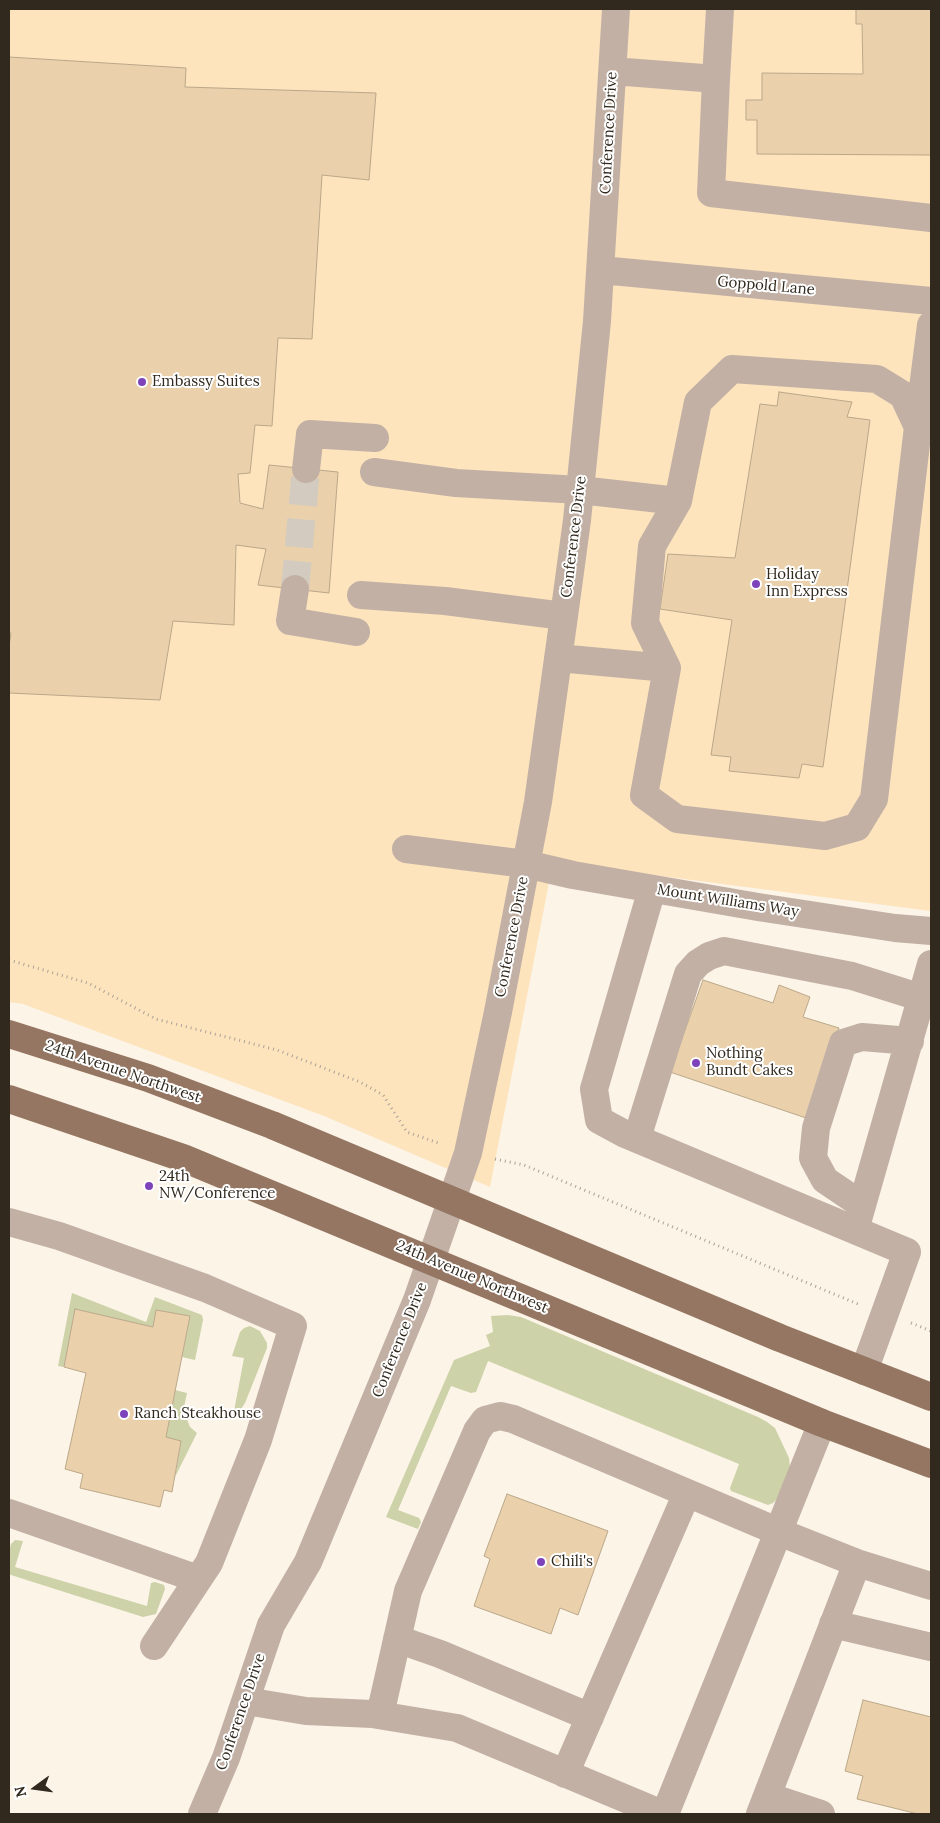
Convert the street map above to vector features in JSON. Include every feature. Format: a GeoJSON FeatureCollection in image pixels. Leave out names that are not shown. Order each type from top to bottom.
{"type":"FeatureCollection","features":[{"type":"Feature","properties":{"kind":"main road","name":"24th Avenue Northwest"},"geometry":{"type":"LineString","coordinates":[[9,1034],[148,1078],[272,1125],[780,1338],[931,1396]]}},
{"type":"Feature","properties":{"kind":"main road","name":"24th Avenue Northwest"},"geometry":{"type":"LineString","coordinates":[[9,1099],[183,1158],[822,1423],[931,1464]]}},
{"type":"Feature","properties":{"kind":"street","name":"Conference Drive"},"geometry":{"type":"LineString","coordinates":[[202,1814],[226,1758],[271,1625],[308,1562],[411,1314],[470,1145],[498,1012],[538,802],[564,616],[580,490],[600,270],[616,9]]}},
{"type":"Feature","properties":{"kind":"street"},"geometry":{"type":"LineString","coordinates":[[720,9],[711,194],[931,218]]}},
{"type":"Feature","properties":{"kind":"street"},"geometry":{"type":"LineString","coordinates":[[613,71],[716,79]]}},
{"type":"Feature","properties":{"kind":"street","name":"Goppold Lane"},"geometry":{"type":"LineString","coordinates":[[600,270],[931,301]]}},
{"type":"Feature","properties":{"kind":"street"},"geometry":{"type":"LineString","coordinates":[[918,427],[903,394],[877,379],[732,368],[698,402],[678,501],[652,546],[644,623],[667,668],[644,796],[677,819],[825,836],[856,827],[874,799],[931,325]]}},
{"type":"Feature","properties":{"kind":"street"},"geometry":{"type":"LineString","coordinates":[[306,469],[310,434],[375,438]]}},
{"type":"Feature","properties":{"kind":"street"},"geometry":{"type":"LineString","coordinates":[[374,472],[456,483],[580,490],[678,501]]}},
{"type":"Feature","properties":{"kind":"street"},"geometry":{"type":"LineString","coordinates":[[295,589],[290,621],[356,632]]}},
{"type":"Feature","properties":{"kind":"street"},"geometry":{"type":"LineString","coordinates":[[361,595],[445,601],[564,616]]}},
{"type":"Feature","properties":{"kind":"street"},"geometry":{"type":"LineString","coordinates":[[558,658],[667,668]]}},
{"type":"Feature","properties":{"kind":"street","name":"Mount Williams Way"},"geometry":{"type":"LineString","coordinates":[[406,849],[526,864],[573,875],[652,889],[895,928],[931,931]]}},
{"type":"Feature","properties":{"kind":"street"},"geometry":{"type":"LineString","coordinates":[[652,889],[594,1089],[599,1120],[637,1138],[859,1218]]}},
{"type":"Feature","properties":{"kind":"street"},"geometry":{"type":"LineString","coordinates":[[637,1138],[688,974],[698,963],[709,956],[724,951],[852,976],[922,998]]}},
{"type":"Feature","properties":{"kind":"street"},"geometry":{"type":"LineString","coordinates":[[859,1218],[931,964]]}},
{"type":"Feature","properties":{"kind":"street"},"geometry":{"type":"LineString","coordinates":[[864,1371],[907,1252],[859,1218],[825,1180],[813,1158],[816,1128],[843,1044],[862,1037],[910,1041]]}},
{"type":"Feature","properties":{"kind":"street"},"geometry":{"type":"LineString","coordinates":[[9,1222],[59,1236],[206,1288],[293,1326],[258,1440],[209,1563],[154,1646]]}},
{"type":"Feature","properties":{"kind":"street"},"geometry":{"type":"LineString","coordinates":[[380,1715],[408,1590],[477,1431],[485,1420],[500,1416],[513,1419],[779,1532],[857,1563],[931,1586]]}},
{"type":"Feature","properties":{"kind":"street"},"geometry":{"type":"LineString","coordinates":[[246,1701],[306,1711],[380,1715],[456,1728],[663,1814],[822,1423]]}},
{"type":"Feature","properties":{"kind":"street"},"geometry":{"type":"LineString","coordinates":[[565,1774],[687,1492]]}},
{"type":"Feature","properties":{"kind":"street"},"geometry":{"type":"LineString","coordinates":[[9,1513],[198,1579]]}},
{"type":"Feature","properties":{"kind":"street"},"geometry":{"type":"LineString","coordinates":[[821,1814],[763,1805],[857,1563]]}},
{"type":"Feature","properties":{"kind":"street"},"geometry":{"type":"LineString","coordinates":[[833,1624],[931,1647]]}},
{"type":"Feature","properties":{"kind":"street"},"geometry":{"type":"LineString","coordinates":[[397,1639],[440,1654],[590,1717]]}},
{"type":"Feature","properties":{"kind":"shaded area"},"geometry":{"type":"Polygon","coordinates":[[[9,9],[931,9],[931,911],[553,862],[490,1187],[324,1116],[23,1004],[9,1002],[9,9]]]}},
{"type":"Feature","properties":{"kind":"green space"},"geometry":{"type":"Polygon","coordinates":[[[72,1293],[146,1322],[155,1297],[202,1315],[203,1320],[195,1360],[182,1357],[190,1316],[156,1310],[153,1327],[75,1309],[64,1367],[58,1366],[72,1293]]]}},
{"type":"Feature","properties":{"kind":"green space"},"geometry":{"type":"Polygon","coordinates":[[[508,1315],[521,1317],[767,1422],[775,1428],[789,1458],[790,1468],[778,1498],[768,1505],[731,1491],[730,1488],[739,1464],[488,1361],[476,1392],[471,1393],[451,1386],[398,1510],[419,1518],[421,1522],[418,1529],[386,1517],[454,1360],[490,1346],[486,1335],[493,1332],[491,1316],[508,1315]]]}},
{"type":"Feature","properties":{"kind":"green space"},"geometry":{"type":"Polygon","coordinates":[[[250,1326],[260,1331],[267,1343],[267,1348],[245,1403],[241,1409],[234,1411],[244,1358],[232,1356],[240,1332],[250,1326]]]}},
{"type":"Feature","properties":{"kind":"green space"},"geometry":{"type":"Polygon","coordinates":[[[175,1390],[187,1393],[184,1407],[186,1417],[190,1427],[197,1433],[175,1477],[181,1442],[166,1437],[175,1390]]]}},
{"type":"Feature","properties":{"kind":"green space"},"geometry":{"type":"Polygon","coordinates":[[[15,1540],[23,1541],[15,1567],[147,1606],[151,1583],[155,1582],[164,1585],[165,1589],[156,1614],[143,1617],[11,1575],[9,1573],[9,1552],[11,1544],[15,1540]]]}},
{"type":"Feature","properties":{"kind":"building"},"geometry":{"type":"Polygon","coordinates":[[[856,9],[931,9],[931,155],[757,154],[757,120],[746,120],[746,100],[762,100],[762,73],[863,74],[862,24],[856,24],[856,9]]]}},
{"type":"Feature","properties":{"kind":"building","name":"Embassy Suites"},"geometry":{"type":"Polygon","coordinates":[[[9,57],[186,68],[185,87],[376,93],[369,180],[322,175],[312,339],[278,338],[272,426],[255,425],[250,473],[238,474],[240,503],[263,509],[269,465],[338,472],[329,593],[258,585],[266,549],[236,545],[234,625],[173,621],[160,700],[9,693],[9,646],[11,633],[9,633],[9,57]]]}},
{"type":"Feature","properties":{"kind":"building","name":"Holiday Inn Express"},"geometry":{"type":"Polygon","coordinates":[[[779,392],[852,402],[847,417],[870,420],[823,767],[802,764],[799,778],[729,771],[731,757],[711,755],[732,620],[660,609],[668,554],[735,558],[760,404],[777,406],[779,392]]]}},
{"type":"Feature","properties":{"kind":"building"},"geometry":{"type":"Polygon","coordinates":[[[703,980],[773,1003],[779,985],[810,997],[803,1017],[839,1028],[812,1120],[670,1072],[703,980]]]}},
{"type":"Feature","properties":{"kind":"building","name":"Ranch Steakhouse"},"geometry":{"type":"Polygon","coordinates":[[[75,1309],[153,1327],[156,1310],[190,1316],[166,1437],[181,1441],[172,1492],[164,1490],[160,1507],[80,1488],[83,1474],[65,1469],[86,1373],[64,1367],[75,1309]]]}},
{"type":"Feature","properties":{"kind":"building"},"geometry":{"type":"Polygon","coordinates":[[[507,1494],[608,1531],[578,1615],[560,1608],[551,1634],[474,1606],[490,1559],[484,1556],[507,1494]]]}},
{"type":"Feature","properties":{"kind":"building"},"geometry":{"type":"Polygon","coordinates":[[[863,1700],[931,1717],[931,1814],[918,1814],[857,1799],[863,1776],[845,1771],[863,1700]]]}},
{"type":"Feature","properties":{"kind":"tunnel"},"geometry":{"type":"LineString","coordinates":[[295,589],[306,469]]}},
{"type":"Feature","properties":{"kind":"place","name":"Embassy Suites"},"geometry":{"type":"Point","coordinates":[142,382]}},
{"type":"Feature","properties":{"kind":"place","name":"Holiday Inn Express"},"geometry":{"type":"Point","coordinates":[756,584]}},
{"type":"Feature","properties":{"kind":"place","name":"Nothing Bundt Cakes"},"geometry":{"type":"Point","coordinates":[696,1063]}},
{"type":"Feature","properties":{"kind":"place","name":"24th NW/Conference"},"geometry":{"type":"Point","coordinates":[149,1186]}},
{"type":"Feature","properties":{"kind":"place","name":"Ranch Steakhouse"},"geometry":{"type":"Point","coordinates":[124,1414]}},
{"type":"Feature","properties":{"kind":"place","name":"Chili's"},"geometry":{"type":"Point","coordinates":[541,1562]}}]}
